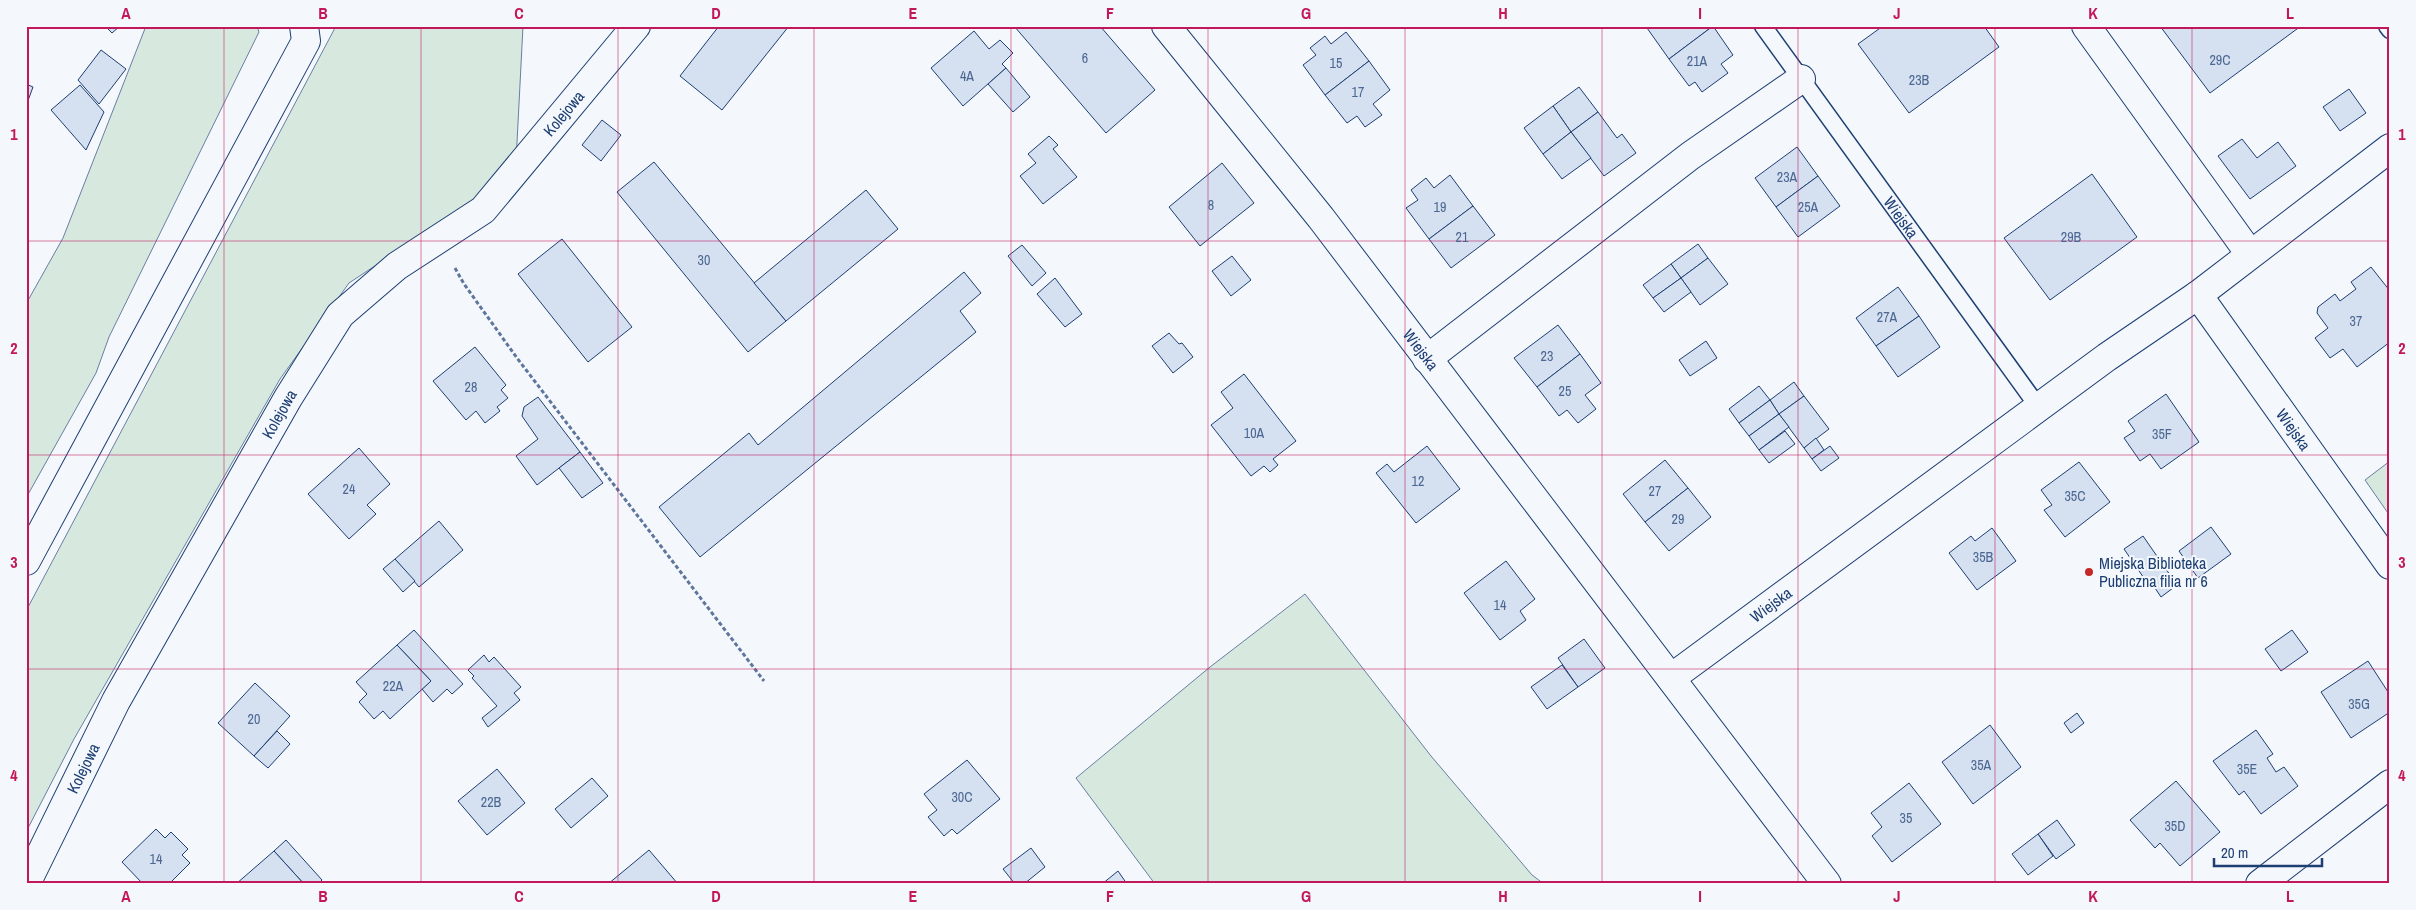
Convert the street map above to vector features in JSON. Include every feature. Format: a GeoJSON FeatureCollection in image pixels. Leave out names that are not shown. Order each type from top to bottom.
{"type":"FeatureCollection","features":[{"type":"Feature","properties":{"kind":"street"},"geometry":{"type":"LineString","coordinates":[[26,561],[306,41],[304,26]]}},
{"type":"Feature","properties":{"kind":"street","name":"Kolejowa"},"geometry":{"type":"LineString","coordinates":[[26,884],[116,701],[288,398],[340,315],[397,266],[483,210],[636,26]]}},
{"type":"Feature","properties":{"kind":"street","name":"Wiejska"},"geometry":{"type":"LineString","coordinates":[[1166,26],[1321,218],[1827,884]]}},
{"type":"Feature","properties":{"kind":"street"},"geometry":{"type":"LineString","coordinates":[[2086,26],[2250,254]]}},
{"type":"Feature","properties":{"kind":"street"},"geometry":{"type":"LineString","coordinates":[[1428,358],[1690,156],[1801,79]]}},
{"type":"Feature","properties":{"kind":"street","name":"Wiejska"},"geometry":{"type":"LineString","coordinates":[[1671,678],[2107,357],[2198,295],[2390,148]]}},
{"type":"Feature","properties":{"kind":"street","name":"Wiejska"},"geometry":{"type":"LineString","coordinates":[[2198,295],[2390,565]]}},
{"type":"Feature","properties":{"kind":"street"},"geometry":{"type":"LineString","coordinates":[[2260,884],[2390,784]]}},
{"type":"Feature","properties":{"kind":"lane","name":"Wiejska"},"geometry":{"type":"LineString","coordinates":[[1763,26],[2039,408]]}},
{"type":"Feature","properties":{"kind":"lane"},"geometry":{"type":"LineString","coordinates":[[2387,26],[2390,30]]}},
{"type":"Feature","properties":{"kind":"path"},"geometry":{"type":"LineString","coordinates":[[439,239],[464,284],[512,350],[764,681]]}},
{"type":"Feature","properties":{"kind":"shaded area"},"geometry":{"type":"Polygon","coordinates":[[[146,26],[257,26],[259,32],[109,337],[96,373],[26,498],[26,304],[63,238],[146,26]]]}},
{"type":"Feature","properties":{"kind":"shaded area"},"geometry":{"type":"Polygon","coordinates":[[[336,26],[523,26],[516,162],[490,190],[349,283],[280,379],[74,739],[26,832],[26,611],[336,26]]]}},
{"type":"Feature","properties":{"kind":"shaded area"},"geometry":{"type":"Polygon","coordinates":[[[2390,461],[2390,516],[2365,480],[2390,461]]]}},
{"type":"Feature","properties":{"kind":"shaded area"},"geometry":{"type":"Polygon","coordinates":[[[1305,594],[1431,756],[1532,875],[1544,884],[1155,884],[1076,778],[1210,667],[1305,594]]]}},
{"type":"Feature","properties":{"kind":"building"},"geometry":{"type":"Polygon","coordinates":[[[105,26],[120,26],[112,33],[105,26]]]}},
{"type":"Feature","properties":{"kind":"building"},"geometry":{"type":"Polygon","coordinates":[[[719,26],[789,26],[722,110],[680,76],[719,26]]]}},
{"type":"Feature","properties":{"kind":"building"},"geometry":{"type":"Polygon","coordinates":[[[1014,26],[1100,26],[1155,90],[1106,133],[1014,26]]]}},
{"type":"Feature","properties":{"kind":"building"},"geometry":{"type":"Polygon","coordinates":[[[1649,26],[1713,26],[1669,59],[1647,28],[1649,26]]]}},
{"type":"Feature","properties":{"kind":"building"},"geometry":{"type":"Polygon","coordinates":[[[1713,26],[1733,55],[1721,64],[1728,73],[1702,92],[1695,82],[1689,86],[1669,59],[1713,26]]]}},
{"type":"Feature","properties":{"kind":"building"},"geometry":{"type":"Polygon","coordinates":[[[1883,26],[1984,26],[1999,47],[1909,113],[1858,44],[1883,26]]]}},
{"type":"Feature","properties":{"kind":"building"},"geometry":{"type":"Polygon","coordinates":[[[2160,26],[2301,26],[2210,93],[2160,26]]]}},
{"type":"Feature","properties":{"kind":"building"},"geometry":{"type":"Polygon","coordinates":[[[974,31],[989,49],[1000,40],[1013,53],[1002,64],[1006,68],[963,106],[931,68],[974,31]]]}},
{"type":"Feature","properties":{"kind":"building"},"geometry":{"type":"Polygon","coordinates":[[[1346,32],[1369,61],[1325,95],[1303,65],[1316,55],[1310,48],[1325,36],[1331,44],[1346,32]]]}},
{"type":"Feature","properties":{"kind":"building"},"geometry":{"type":"Polygon","coordinates":[[[101,50],[126,69],[99,104],[78,80],[101,50]]]}},
{"type":"Feature","properties":{"kind":"building"},"geometry":{"type":"Polygon","coordinates":[[[1369,61],[1390,90],[1373,104],[1382,115],[1365,127],[1357,116],[1347,123],[1325,95],[1369,61]]]}},
{"type":"Feature","properties":{"kind":"building"},"geometry":{"type":"Polygon","coordinates":[[[1006,68],[1030,97],[1013,112],[988,84],[1006,68]]]}},
{"type":"Feature","properties":{"kind":"building"},"geometry":{"type":"Polygon","coordinates":[[[26,84],[33,87],[26,106],[26,84]]]}},
{"type":"Feature","properties":{"kind":"building"},"geometry":{"type":"Polygon","coordinates":[[[80,85],[104,112],[86,150],[51,110],[80,85]]]}},
{"type":"Feature","properties":{"kind":"building"},"geometry":{"type":"Polygon","coordinates":[[[1579,87],[1598,112],[1571,132],[1553,106],[1579,87]]]}},
{"type":"Feature","properties":{"kind":"building"},"geometry":{"type":"Polygon","coordinates":[[[2349,89],[2366,113],[2340,131],[2323,107],[2349,89]]]}},
{"type":"Feature","properties":{"kind":"building"},"geometry":{"type":"Polygon","coordinates":[[[1553,106],[1571,132],[1543,154],[1524,128],[1553,106]]]}},
{"type":"Feature","properties":{"kind":"building"},"geometry":{"type":"Polygon","coordinates":[[[1598,112],[1617,138],[1622,134],[1636,153],[1604,176],[1571,132],[1598,112]]]}},
{"type":"Feature","properties":{"kind":"building"},"geometry":{"type":"Polygon","coordinates":[[[602,120],[621,135],[601,161],[582,145],[602,120]]]}},
{"type":"Feature","properties":{"kind":"building"},"geometry":{"type":"Polygon","coordinates":[[[1571,132],[1591,158],[1562,179],[1543,154],[1571,132]]]}},
{"type":"Feature","properties":{"kind":"building"},"geometry":{"type":"Polygon","coordinates":[[[1049,136],[1058,145],[1053,149],[1077,177],[1043,204],[1020,176],[1036,163],[1028,154],[1049,136]]]}},
{"type":"Feature","properties":{"kind":"building"},"geometry":{"type":"Polygon","coordinates":[[[2242,139],[2257,158],[2278,142],[2296,166],[2250,199],[2218,156],[2242,139]]]}},
{"type":"Feature","properties":{"kind":"building"},"geometry":{"type":"Polygon","coordinates":[[[1797,147],[1818,176],[1776,207],[1755,178],[1797,147]]]}},
{"type":"Feature","properties":{"kind":"building"},"geometry":{"type":"Polygon","coordinates":[[[654,162],[786,321],[748,352],[617,192],[654,162]]]}},
{"type":"Feature","properties":{"kind":"building"},"geometry":{"type":"Polygon","coordinates":[[[1222,163],[1254,203],[1200,246],[1169,207],[1222,163]]]}},
{"type":"Feature","properties":{"kind":"building"},"geometry":{"type":"Polygon","coordinates":[[[2092,174],[2137,237],[2050,300],[2004,238],[2092,174]]]}},
{"type":"Feature","properties":{"kind":"building"},"geometry":{"type":"Polygon","coordinates":[[[1450,175],[1473,206],[1429,239],[1406,208],[1418,200],[1411,190],[1426,178],[1434,188],[1450,175]]]}},
{"type":"Feature","properties":{"kind":"building"},"geometry":{"type":"Polygon","coordinates":[[[1818,176],[1840,206],[1798,237],[1776,207],[1818,176]]]}},
{"type":"Feature","properties":{"kind":"building"},"geometry":{"type":"Polygon","coordinates":[[[866,190],[898,229],[786,321],[754,283],[866,190]]]}},
{"type":"Feature","properties":{"kind":"building"},"geometry":{"type":"Polygon","coordinates":[[[1473,206],[1495,235],[1451,268],[1429,239],[1473,206]]]}},
{"type":"Feature","properties":{"kind":"building"},"geometry":{"type":"Polygon","coordinates":[[[562,239],[632,327],[588,362],[518,274],[562,239]]]}},
{"type":"Feature","properties":{"kind":"building"},"geometry":{"type":"Polygon","coordinates":[[[1698,244],[1708,258],[1681,278],[1671,264],[1698,244]]]}},
{"type":"Feature","properties":{"kind":"building"},"geometry":{"type":"Polygon","coordinates":[[[1022,245],[1046,273],[1032,286],[1008,256],[1022,245]]]}},
{"type":"Feature","properties":{"kind":"building"},"geometry":{"type":"Polygon","coordinates":[[[1232,256],[1251,280],[1231,296],[1212,271],[1232,256]]]}},
{"type":"Feature","properties":{"kind":"building"},"geometry":{"type":"Polygon","coordinates":[[[1708,258],[1728,284],[1700,305],[1681,278],[1708,258]]]}},
{"type":"Feature","properties":{"kind":"building"},"geometry":{"type":"Polygon","coordinates":[[[1671,264],[1681,278],[1653,298],[1643,285],[1671,264]]]}},
{"type":"Feature","properties":{"kind":"building"},"geometry":{"type":"Polygon","coordinates":[[[2371,267],[2390,291],[2390,342],[2357,367],[2343,349],[2330,358],[2315,338],[2328,328],[2317,313],[2318,307],[2335,294],[2340,301],[2356,289],[2351,282],[2371,267]]]}},
{"type":"Feature","properties":{"kind":"building"},"geometry":{"type":"Polygon","coordinates":[[[964,272],[981,293],[960,311],[976,332],[700,557],[659,507],[749,433],[758,445],[964,272]]]}},
{"type":"Feature","properties":{"kind":"building"},"geometry":{"type":"Polygon","coordinates":[[[1055,278],[1082,314],[1065,327],[1037,294],[1055,278]]]}},
{"type":"Feature","properties":{"kind":"building"},"geometry":{"type":"Polygon","coordinates":[[[1681,278],[1691,292],[1664,312],[1653,298],[1681,278]]]}},
{"type":"Feature","properties":{"kind":"building"},"geometry":{"type":"Polygon","coordinates":[[[1898,287],[1919,316],[1876,346],[1856,318],[1898,287]]]}},
{"type":"Feature","properties":{"kind":"building"},"geometry":{"type":"Polygon","coordinates":[[[1919,316],[1940,347],[1898,377],[1876,346],[1919,316]]]}},
{"type":"Feature","properties":{"kind":"building"},"geometry":{"type":"Polygon","coordinates":[[[1558,325],[1580,354],[1537,387],[1514,358],[1558,325]]]}},
{"type":"Feature","properties":{"kind":"building"},"geometry":{"type":"Polygon","coordinates":[[[1169,333],[1179,344],[1182,343],[1193,357],[1173,373],[1152,346],[1169,333]]]}},
{"type":"Feature","properties":{"kind":"building"},"geometry":{"type":"Polygon","coordinates":[[[1706,341],[1717,358],[1690,376],[1679,360],[1706,341]]]}},
{"type":"Feature","properties":{"kind":"building"},"geometry":{"type":"Polygon","coordinates":[[[475,347],[506,385],[501,390],[508,398],[497,407],[500,411],[485,423],[476,411],[466,420],[433,381],[475,347]]]}},
{"type":"Feature","properties":{"kind":"building"},"geometry":{"type":"Polygon","coordinates":[[[1580,354],[1601,383],[1585,395],[1596,409],[1578,423],[1567,410],[1559,416],[1537,387],[1580,354]]]}},
{"type":"Feature","properties":{"kind":"building"},"geometry":{"type":"Polygon","coordinates":[[[1244,374],[1296,441],[1273,459],[1278,465],[1270,472],[1264,466],[1251,476],[1211,425],[1233,408],[1221,392],[1244,374]]]}},
{"type":"Feature","properties":{"kind":"building"},"geometry":{"type":"Polygon","coordinates":[[[1794,382],[1804,396],[1779,414],[1770,400],[1794,382]]]}},
{"type":"Feature","properties":{"kind":"building"},"geometry":{"type":"Polygon","coordinates":[[[1759,386],[1770,400],[1739,423],[1729,409],[1759,386]]]}},
{"type":"Feature","properties":{"kind":"building"},"geometry":{"type":"Polygon","coordinates":[[[2166,394],[2199,442],[2161,469],[2150,454],[2140,461],[2124,438],[2135,431],[2128,421],[2166,394]]]}},
{"type":"Feature","properties":{"kind":"building"},"geometry":{"type":"Polygon","coordinates":[[[1804,396],[1829,429],[1804,448],[1779,414],[1804,396]]]}},
{"type":"Feature","properties":{"kind":"building"},"geometry":{"type":"Polygon","coordinates":[[[538,397],[580,452],[537,485],[516,456],[538,439],[522,416],[524,407],[538,397]]]}},
{"type":"Feature","properties":{"kind":"building"},"geometry":{"type":"Polygon","coordinates":[[[1770,400],[1779,414],[1749,436],[1739,423],[1770,400]]]}},
{"type":"Feature","properties":{"kind":"building"},"geometry":{"type":"Polygon","coordinates":[[[1779,414],[1789,427],[1759,450],[1749,436],[1779,414]]]}},
{"type":"Feature","properties":{"kind":"building"},"geometry":{"type":"Polygon","coordinates":[[[1785,431],[1795,444],[1769,463],[1759,450],[1785,431]]]}},
{"type":"Feature","properties":{"kind":"building"},"geometry":{"type":"Polygon","coordinates":[[[1816,438],[1824,450],[1812,459],[1804,448],[1816,438]]]}},
{"type":"Feature","properties":{"kind":"building"},"geometry":{"type":"Polygon","coordinates":[[[1427,446],[1460,489],[1416,523],[1376,473],[1387,464],[1394,472],[1427,446]]]}},
{"type":"Feature","properties":{"kind":"building"},"geometry":{"type":"Polygon","coordinates":[[[1830,446],[1839,458],[1821,471],[1812,459],[1830,446]]]}},
{"type":"Feature","properties":{"kind":"building"},"geometry":{"type":"Polygon","coordinates":[[[359,448],[390,484],[367,505],[376,514],[349,539],[308,494],[359,448]]]}},
{"type":"Feature","properties":{"kind":"building"},"geometry":{"type":"Polygon","coordinates":[[[580,452],[603,483],[582,498],[559,468],[580,452]]]}},
{"type":"Feature","properties":{"kind":"building"},"geometry":{"type":"Polygon","coordinates":[[[1665,460],[1688,488],[1645,522],[1623,494],[1665,460]]]}},
{"type":"Feature","properties":{"kind":"building"},"geometry":{"type":"Polygon","coordinates":[[[2079,462],[2110,502],[2065,537],[2044,510],[2052,505],[2041,490],[2079,462]]]}},
{"type":"Feature","properties":{"kind":"building"},"geometry":{"type":"Polygon","coordinates":[[[1688,488],[1711,517],[1669,551],[1645,522],[1688,488]]]}},
{"type":"Feature","properties":{"kind":"building"},"geometry":{"type":"Polygon","coordinates":[[[439,521],[463,550],[419,587],[395,559],[439,521]]]}},
{"type":"Feature","properties":{"kind":"building"},"geometry":{"type":"Polygon","coordinates":[[[2211,527],[2231,554],[2198,578],[2179,551],[2211,527]]]}},
{"type":"Feature","properties":{"kind":"building"},"geometry":{"type":"Polygon","coordinates":[[[1992,528],[2016,561],[1977,590],[1949,553],[1971,536],[1975,541],[1992,528]]]}},
{"type":"Feature","properties":{"kind":"building"},"geometry":{"type":"Polygon","coordinates":[[[2143,536],[2177,585],[2161,597],[2151,582],[2148,584],[2124,549],[2143,536]]]}},
{"type":"Feature","properties":{"kind":"building"},"geometry":{"type":"Polygon","coordinates":[[[395,559],[415,581],[403,592],[383,569],[395,559]]]}},
{"type":"Feature","properties":{"kind":"building"},"geometry":{"type":"Polygon","coordinates":[[[1506,561],[1535,599],[1520,611],[1526,620],[1500,640],[1464,593],[1506,561]]]}},
{"type":"Feature","properties":{"kind":"building"},"geometry":{"type":"Polygon","coordinates":[[[414,630],[463,684],[452,694],[447,689],[433,702],[422,689],[431,681],[397,645],[414,630]]]}},
{"type":"Feature","properties":{"kind":"building"},"geometry":{"type":"Polygon","coordinates":[[[2292,630],[2308,652],[2281,671],[2265,649],[2292,630]]]}},
{"type":"Feature","properties":{"kind":"building"},"geometry":{"type":"Polygon","coordinates":[[[1584,639],[1605,668],[1578,687],[1558,658],[1584,639]]]}},
{"type":"Feature","properties":{"kind":"building"},"geometry":{"type":"Polygon","coordinates":[[[397,645],[431,681],[390,719],[383,711],[374,719],[359,702],[367,694],[356,682],[397,645]]]}},
{"type":"Feature","properties":{"kind":"building"},"geometry":{"type":"Polygon","coordinates":[[[484,655],[489,662],[494,657],[521,687],[514,693],[520,700],[488,727],[482,718],[497,706],[472,678],[474,676],[468,670],[484,655]]]}},
{"type":"Feature","properties":{"kind":"building"},"geometry":{"type":"Polygon","coordinates":[[[2368,661],[2390,695],[2390,712],[2351,738],[2321,692],[2368,661]]]}},
{"type":"Feature","properties":{"kind":"building"},"geometry":{"type":"Polygon","coordinates":[[[1562,665],[1578,687],[1547,709],[1531,687],[1562,665]]]}},
{"type":"Feature","properties":{"kind":"building"},"geometry":{"type":"Polygon","coordinates":[[[255,683],[290,716],[254,756],[218,723],[255,683]]]}},
{"type":"Feature","properties":{"kind":"building"},"geometry":{"type":"Polygon","coordinates":[[[2077,713],[2084,723],[2071,733],[2064,723],[2077,713]]]}},
{"type":"Feature","properties":{"kind":"building"},"geometry":{"type":"Polygon","coordinates":[[[1990,725],[2021,767],[1973,804],[1942,762],[1990,725]]]}},
{"type":"Feature","properties":{"kind":"building"},"geometry":{"type":"Polygon","coordinates":[[[2256,730],[2273,754],[2267,758],[2276,772],[2284,767],[2298,786],[2261,814],[2244,791],[2239,795],[2213,761],[2256,730]]]}},
{"type":"Feature","properties":{"kind":"building"},"geometry":{"type":"Polygon","coordinates":[[[277,731],[290,744],[268,768],[254,756],[277,731]]]}},
{"type":"Feature","properties":{"kind":"building"},"geometry":{"type":"Polygon","coordinates":[[[967,760],[1000,799],[957,834],[952,829],[944,836],[928,817],[937,810],[924,794],[967,760]]]}},
{"type":"Feature","properties":{"kind":"building"},"geometry":{"type":"Polygon","coordinates":[[[497,769],[525,803],[487,835],[458,801],[497,769]]]}},
{"type":"Feature","properties":{"kind":"building"},"geometry":{"type":"Polygon","coordinates":[[[592,778],[608,796],[571,828],[555,809],[592,778]]]}},
{"type":"Feature","properties":{"kind":"building"},"geometry":{"type":"Polygon","coordinates":[[[2176,781],[2220,832],[2180,866],[2160,843],[2155,848],[2130,820],[2176,781]]]}},
{"type":"Feature","properties":{"kind":"building"},"geometry":{"type":"Polygon","coordinates":[[[1909,783],[1941,824],[1892,862],[1872,836],[1882,827],[1871,813],[1909,783]]]}},
{"type":"Feature","properties":{"kind":"building"},"geometry":{"type":"Polygon","coordinates":[[[2057,820],[2075,845],[2056,859],[2038,834],[2057,820]]]}},
{"type":"Feature","properties":{"kind":"building"},"geometry":{"type":"Polygon","coordinates":[[[156,829],[165,838],[171,832],[188,849],[182,855],[190,863],[169,884],[143,884],[122,862],[156,829]]]}},
{"type":"Feature","properties":{"kind":"building"},"geometry":{"type":"Polygon","coordinates":[[[2038,834],[2053,856],[2028,875],[2012,854],[2038,834]]]}},
{"type":"Feature","properties":{"kind":"building"},"geometry":{"type":"Polygon","coordinates":[[[286,840],[322,880],[318,884],[304,884],[274,851],[286,840]]]}},
{"type":"Feature","properties":{"kind":"building"},"geometry":{"type":"Polygon","coordinates":[[[1031,848],[1045,867],[1024,884],[1015,884],[1003,869],[1031,848]]]}},
{"type":"Feature","properties":{"kind":"building"},"geometry":{"type":"Polygon","coordinates":[[[649,850],[678,884],[608,884],[649,850]]]}},
{"type":"Feature","properties":{"kind":"building"},"geometry":{"type":"Polygon","coordinates":[[[274,851],[304,884],[236,884],[274,851]]]}},
{"type":"Feature","properties":{"kind":"building"},"geometry":{"type":"Polygon","coordinates":[[[1118,871],[1127,884],[1102,884],[1118,871]]]}},
{"type":"Feature","properties":{"kind":"place","name":"Miejska Biblioteka Publiczna filia nr 6"},"geometry":{"type":"Point","coordinates":[2089,572]}}]}
